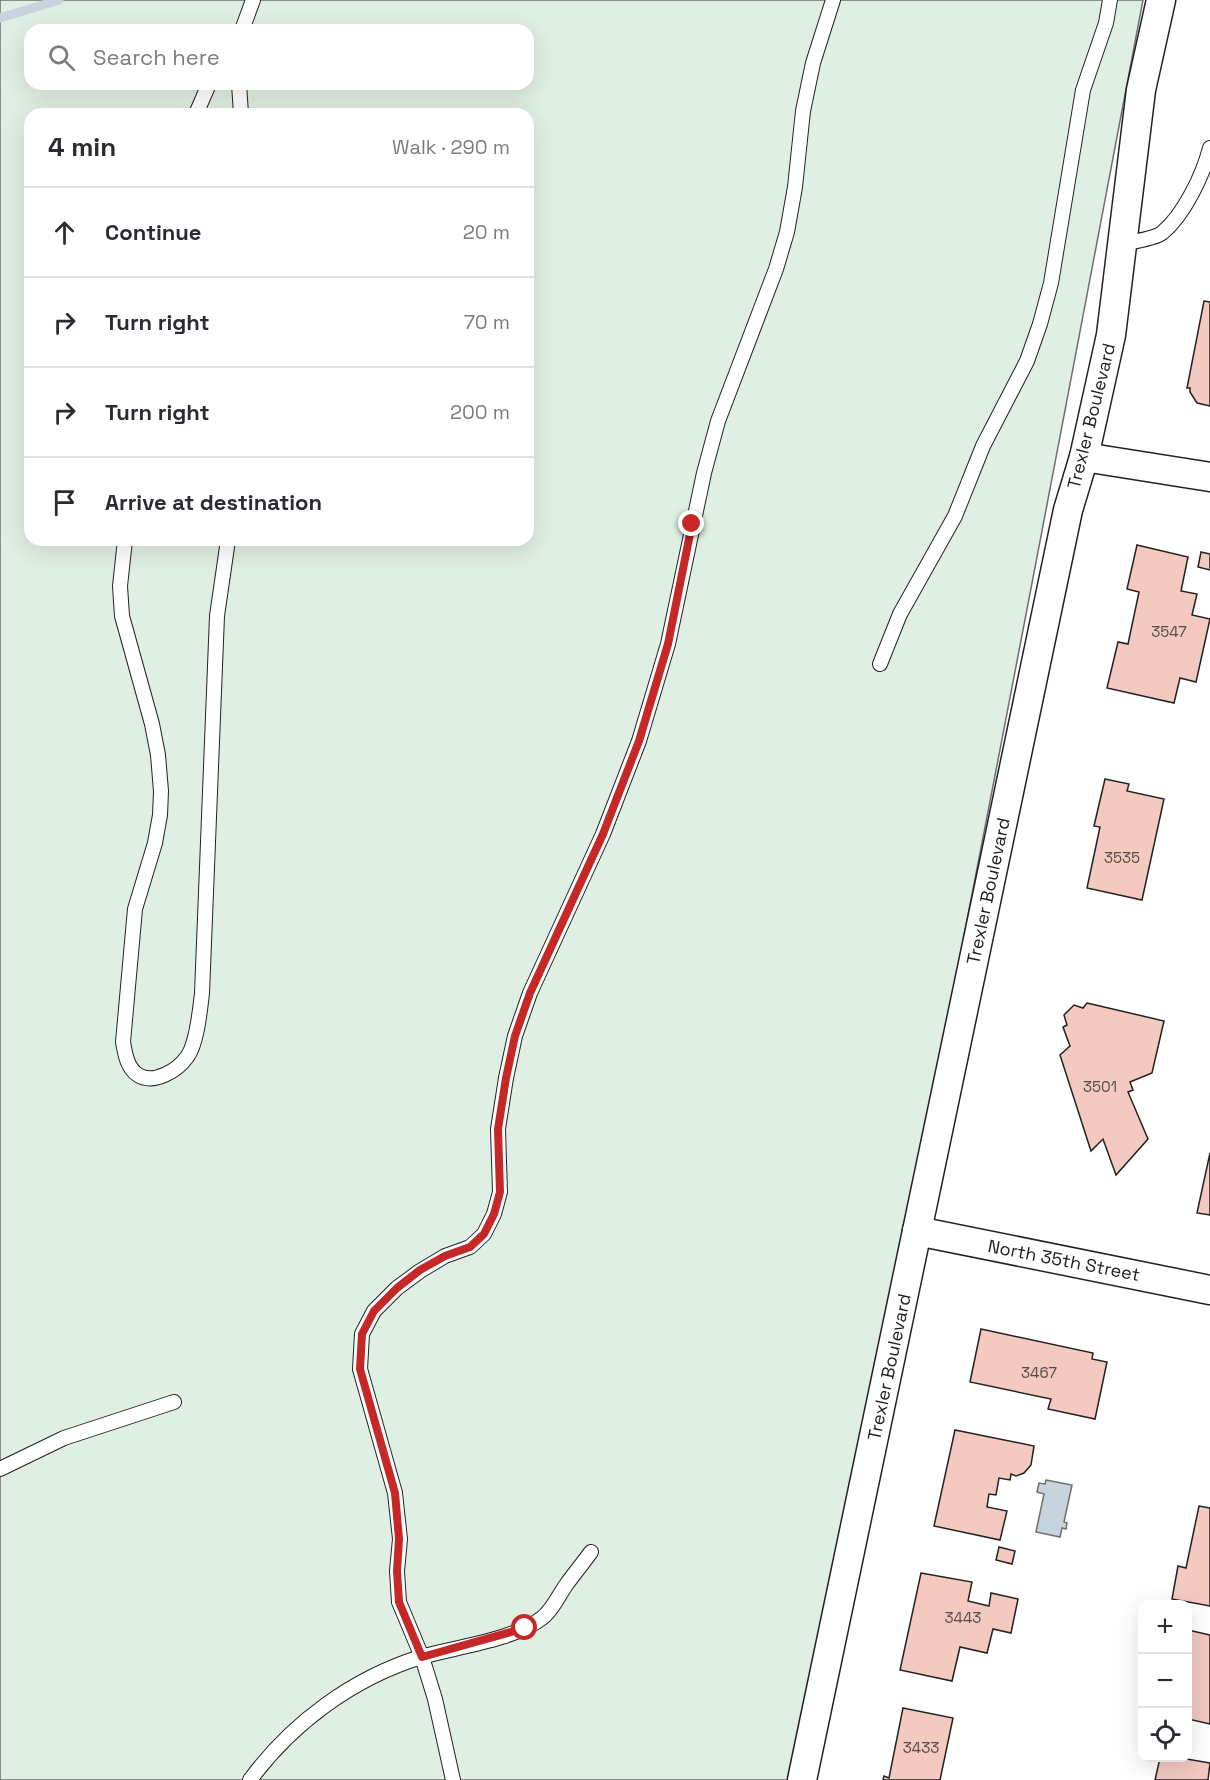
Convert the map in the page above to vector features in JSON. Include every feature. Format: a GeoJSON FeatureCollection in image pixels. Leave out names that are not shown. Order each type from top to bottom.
{"type":"FeatureCollection","features":[{"type":"Feature","properties":{"kind":"street","name":"Trexler Boulevard"},"geometry":{"type":"LineString","coordinates":[[802,1780],[1068,510],[1084,457],[1111,335],[1142,90],[1161,0]]}},
{"type":"Feature","properties":{"kind":"street"},"geometry":{"type":"LineString","coordinates":[[1084,457],[1210,477]]}},
{"type":"Feature","properties":{"kind":"street","name":"North 35th Street"},"geometry":{"type":"LineString","coordinates":[[917,1231],[1210,1290]]}},
{"type":"Feature","properties":{"kind":"lane"},"geometry":{"type":"LineString","coordinates":[[244,24],[253,0]]}},
{"type":"Feature","properties":{"kind":"lane"},"geometry":{"type":"LineString","coordinates":[[453,1780],[435,1699],[422,1657],[399,1602],[397,1571],[399,1539],[395,1493],[360,1369],[362,1334],[374,1311],[397,1288],[437,1261],[470,1247],[484,1234],[494,1214],[500,1192],[498,1129],[515,1036],[530,993],[603,834],[639,741],[668,644],[699,494],[718,421],[776,269],[787,232],[795,187],[803,111],[813,63],[833,0]]}},
{"type":"Feature","properties":{"kind":"lane"},"geometry":{"type":"LineString","coordinates":[[880,664],[900,614],[955,516],[983,446],[1027,361],[1040,324],[1051,283],[1083,90],[1106,23],[1110,0]]}},
{"type":"Feature","properties":{"kind":"lane"},"geometry":{"type":"LineString","coordinates":[[199,108],[206,90]]}},
{"type":"Feature","properties":{"kind":"lane"},"geometry":{"type":"LineString","coordinates":[[239,90],[241,108]]}},
{"type":"Feature","properties":{"kind":"lane"},"geometry":{"type":"LineString","coordinates":[[1121,244],[1160,234],[1178,214],[1196,185],[1210,148]]}},
{"type":"Feature","properties":{"kind":"lane"},"geometry":{"type":"LineString","coordinates":[[124,546],[120,586],[122,616],[152,724],[158,755],[161,791],[155,843],[135,909],[123,1042],[127,1062],[138,1075],[153,1078],[171,1073],[189,1056],[199,1023],[217,616],[227,546]]}},
{"type":"Feature","properties":{"kind":"lane"},"geometry":{"type":"LineString","coordinates":[[0,1468],[64,1438],[174,1402]]}},
{"type":"Feature","properties":{"kind":"lane"},"geometry":{"type":"LineString","coordinates":[[250,1780],[268,1756],[341,1693],[378,1673],[422,1657],[505,1635],[525,1628],[544,1617],[591,1552]]}},
{"type":"Feature","properties":{"kind":"green space"},"geometry":{"type":"Polygon","coordinates":[[[0,0],[1143,0],[929,1114],[791,1780],[0,1780],[0,0]]]}},
{"type":"Feature","properties":{"kind":"shaded area"},"geometry":{"type":"Polygon","coordinates":[[[1046,1480],[1072,1485],[1064,1522],[1067,1523],[1066,1529],[1062,1528],[1060,1537],[1036,1532],[1044,1494],[1037,1492],[1039,1483],[1045,1484],[1046,1480]]]}},
{"type":"Feature","properties":{"kind":"building"},"geometry":{"type":"Polygon","coordinates":[[[1204,301],[1210,302],[1210,406],[1197,403],[1190,388],[1187,388],[1204,301]]]}},
{"type":"Feature","properties":{"kind":"building"},"geometry":{"type":"Polygon","coordinates":[[[1137,545],[1188,557],[1181,591],[1197,594],[1192,615],[1210,619],[1196,682],[1180,678],[1174,703],[1107,688],[1118,642],[1128,644],[1139,592],[1127,589],[1137,545]]]}},
{"type":"Feature","properties":{"kind":"building"},"geometry":{"type":"Polygon","coordinates":[[[1201,552],[1210,554],[1210,570],[1198,567],[1201,552]]]}},
{"type":"Feature","properties":{"kind":"building"},"geometry":{"type":"Polygon","coordinates":[[[1105,779],[1129,784],[1127,791],[1164,799],[1142,900],[1087,888],[1100,827],[1094,826],[1105,779]]]}},
{"type":"Feature","properties":{"kind":"building"},"geometry":{"type":"Polygon","coordinates":[[[1087,1003],[1164,1021],[1152,1073],[1130,1082],[1133,1090],[1128,1092],[1148,1139],[1116,1175],[1103,1139],[1091,1151],[1060,1055],[1070,1046],[1063,1027],[1067,1025],[1064,1015],[1074,1005],[1083,1008],[1087,1003]]]}},
{"type":"Feature","properties":{"kind":"building"},"geometry":{"type":"Polygon","coordinates":[[[1210,1153],[1210,1215],[1197,1213],[1210,1153]]]}},
{"type":"Feature","properties":{"kind":"building"},"geometry":{"type":"Polygon","coordinates":[[[981,1329],[1093,1353],[1092,1359],[1107,1362],[1095,1419],[1048,1409],[1051,1399],[970,1382],[981,1329]]]}},
{"type":"Feature","properties":{"kind":"building"},"geometry":{"type":"Polygon","coordinates":[[[955,1430],[1034,1446],[1031,1465],[1024,1473],[1016,1476],[1011,1474],[1010,1480],[999,1478],[996,1495],[989,1494],[987,1507],[1007,1511],[1000,1540],[934,1526],[955,1430]]]}},
{"type":"Feature","properties":{"kind":"building"},"geometry":{"type":"Polygon","coordinates":[[[1199,1506],[1210,1508],[1210,1606],[1192,1603],[1192,1600],[1172,1599],[1178,1566],[1186,1568],[1199,1506]]]}},
{"type":"Feature","properties":{"kind":"building"},"geometry":{"type":"Polygon","coordinates":[[[999,1547],[1015,1551],[1012,1564],[996,1560],[999,1547]]]}},
{"type":"Feature","properties":{"kind":"building"},"geometry":{"type":"Polygon","coordinates":[[[921,1573],[972,1582],[968,1601],[989,1606],[991,1593],[1018,1599],[1011,1633],[993,1629],[987,1653],[960,1647],[952,1681],[900,1670],[921,1573]]]}},
{"type":"Feature","properties":{"kind":"building"},"geometry":{"type":"Polygon","coordinates":[[[1192,1631],[1210,1635],[1210,1724],[1192,1720],[1192,1631]]]}},
{"type":"Feature","properties":{"kind":"building"},"geometry":{"type":"Polygon","coordinates":[[[903,1708],[953,1718],[940,1780],[883,1780],[884,1776],[889,1778],[903,1708]]]}},
{"type":"Feature","properties":{"kind":"building"},"geometry":{"type":"Polygon","coordinates":[[[1192,1760],[1210,1763],[1208,1780],[1155,1780],[1159,1762],[1192,1762],[1192,1760]]]}},
{"type":"Feature","properties":{"kind":"waterway"},"geometry":{"type":"LineString","coordinates":[[0,18],[59,0]]}},
{"type":"Feature","properties":{"kind":"route"},"geometry":{"type":"LineString","coordinates":[[525,1628],[422,1657],[399,1602],[397,1571],[399,1539],[395,1493],[360,1369],[362,1334],[374,1311],[397,1288],[420,1270],[445,1256],[470,1247],[484,1234],[494,1214],[500,1192],[498,1129],[515,1036],[530,993],[586,875],[639,741],[668,644],[692,524]]}}]}
